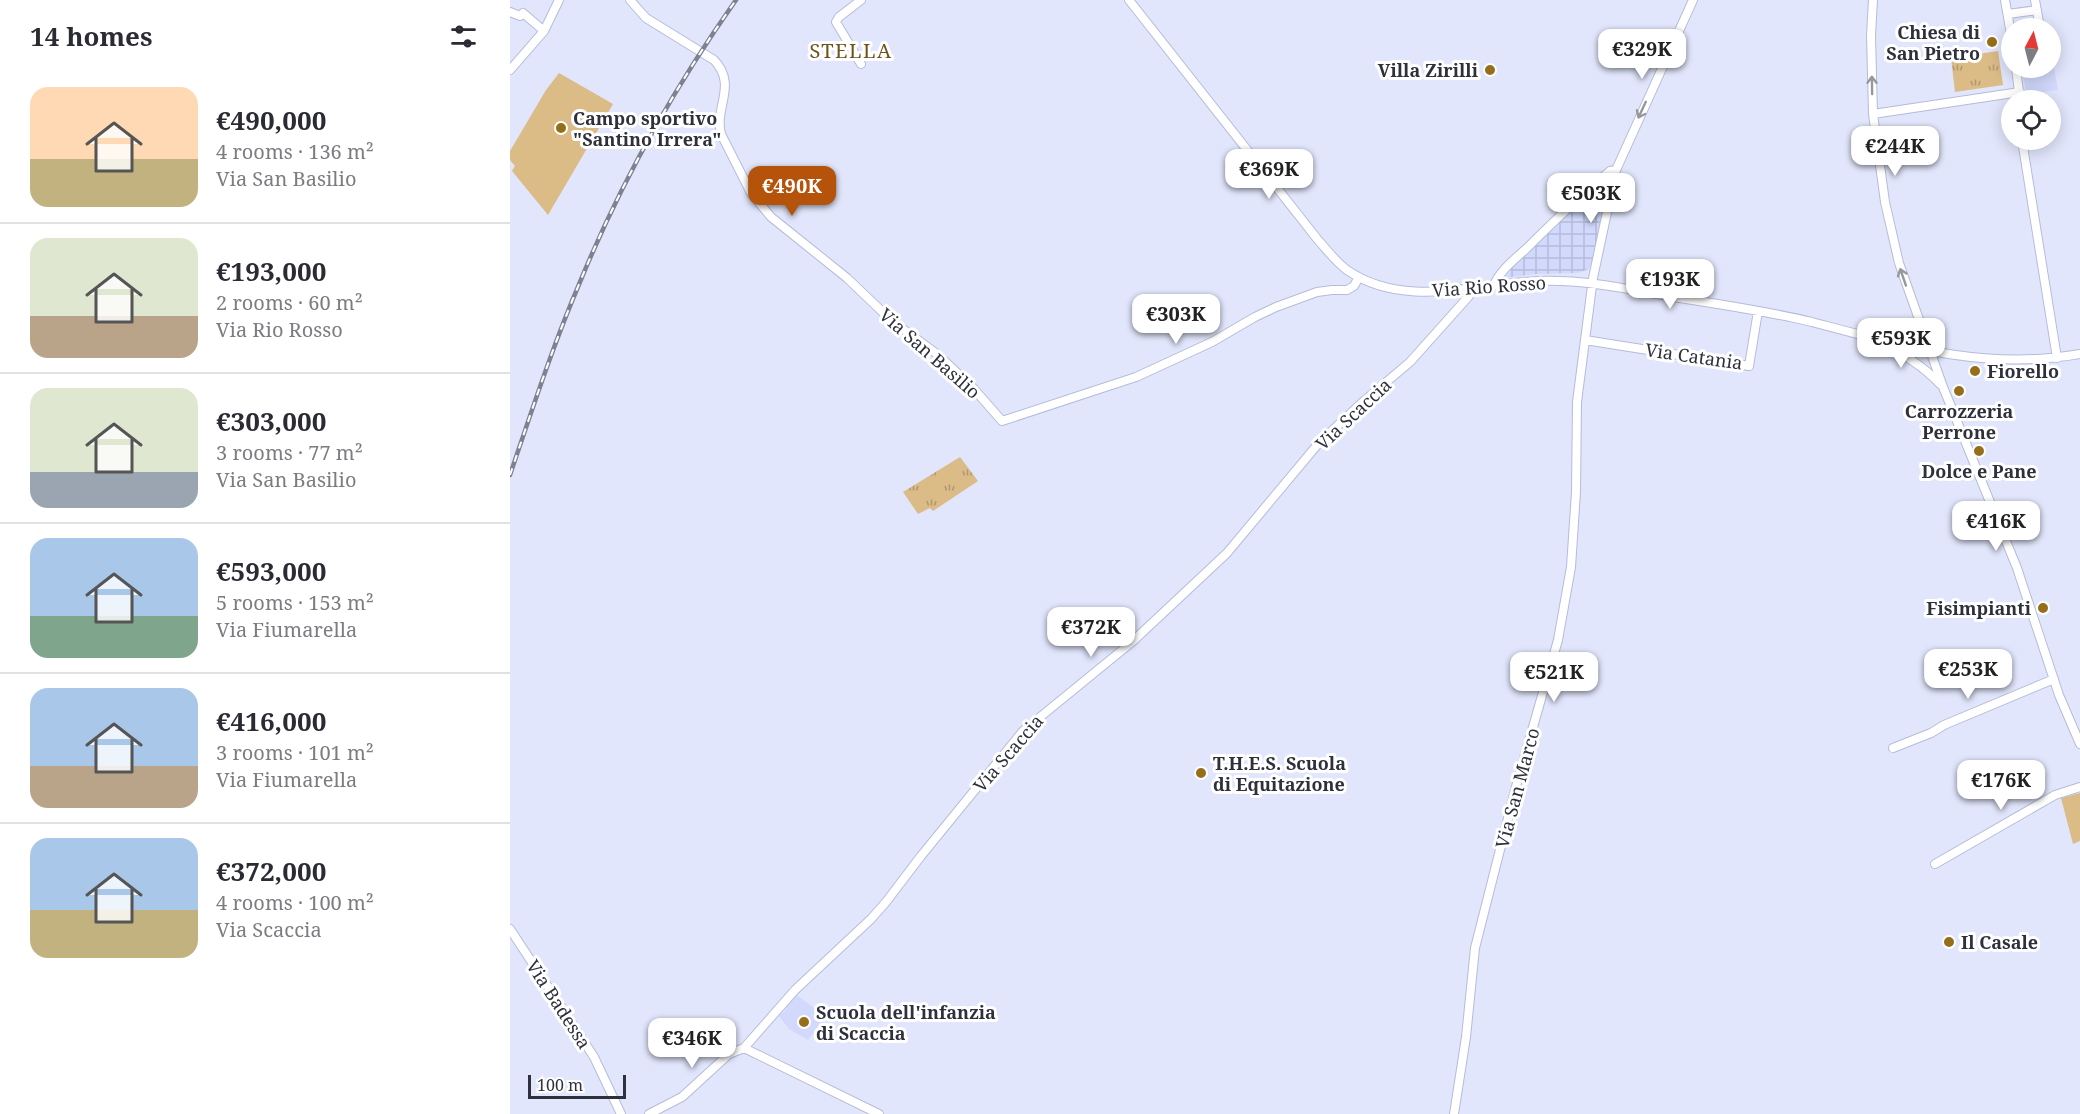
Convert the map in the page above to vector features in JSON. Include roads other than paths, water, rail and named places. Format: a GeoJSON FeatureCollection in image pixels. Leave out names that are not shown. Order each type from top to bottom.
{"type":"FeatureCollection","features":[{"type":"Feature","properties":{"kind":"street"},"geometry":{"type":"LineString","coordinates":[[510,70],[544,31],[559,0]]}},
{"type":"Feature","properties":{"kind":"street","name":"Via San Basilio"},"geometry":{"type":"LineString","coordinates":[[630,0],[646,18],[714,60],[722,68],[726,87],[719,127],[742,177],[759,205],[855,285],[892,321],[937,354],[974,389],[1002,421],[1136,377],[1212,342],[1276,307],[1317,292],[1347,290],[1354,286],[1359,278]]}},
{"type":"Feature","properties":{"kind":"street"},"geometry":{"type":"LineString","coordinates":[[861,0],[836,22],[861,64]]}},
{"type":"Feature","properties":{"kind":"street","name":"Via Rio Rosso"},"geometry":{"type":"LineString","coordinates":[[1129,0],[1318,240],[1345,268],[1359,278],[1394,289],[1452,292],[1537,281],[1593,283],[1758,311],[1803,320],[1868,338]]}},
{"type":"Feature","properties":{"kind":"street","name":"Via San Marco"},"geometry":{"type":"LineString","coordinates":[[1454,1114],[1466,1036],[1475,948],[1518,779],[1558,640],[1571,567],[1577,402],[1593,283],[1616,170],[1694,0]]}},
{"type":"Feature","properties":{"kind":"street"},"geometry":{"type":"LineString","coordinates":[[1873,0],[1871,35],[1873,114],[1880,171],[1899,263],[1943,387],[2016,568],[2054,679],[2080,744]]}},
{"type":"Feature","properties":{"kind":"street"},"geometry":{"type":"LineString","coordinates":[[2005,0],[2009,18]]}},
{"type":"Feature","properties":{"kind":"street"},"geometry":{"type":"LineString","coordinates":[[2035,0],[2038,18]]}},
{"type":"Feature","properties":{"kind":"street"},"geometry":{"type":"LineString","coordinates":[[2008,14],[2037,10]]}},
{"type":"Feature","properties":{"kind":"street"},"geometry":{"type":"LineString","coordinates":[[510,12],[520,16],[524,13],[544,31]]}},
{"type":"Feature","properties":{"kind":"street"},"geometry":{"type":"LineString","coordinates":[[1873,114],[2001,98]]}},
{"type":"Feature","properties":{"kind":"street"},"geometry":{"type":"LineString","coordinates":[[2024,150],[2057,358]]}},
{"type":"Feature","properties":{"kind":"street"},"geometry":{"type":"LineString","coordinates":[[1493,286],[1510,264],[1572,202],[1610,171],[1616,170]]}},
{"type":"Feature","properties":{"kind":"street","name":"Via Scaccia"},"geometry":{"type":"LineString","coordinates":[[649,1114],[682,1097],[729,1054],[744,1048],[795,990],[886,902],[1023,731],[1132,642],[1227,554],[1318,444],[1410,362],[1469,296],[1471,290]]}},
{"type":"Feature","properties":{"kind":"street","name":"Via Catania"},"geometry":{"type":"LineString","coordinates":[[1585,340],[1749,366],[1758,311]]}},
{"type":"Feature","properties":{"kind":"street"},"geometry":{"type":"LineString","coordinates":[[1868,338],[1930,352],[2008,361],[2080,354]]}},
{"type":"Feature","properties":{"kind":"street"},"geometry":{"type":"LineString","coordinates":[[1868,338],[1900,352],[1924,368],[1943,387]]}},
{"type":"Feature","properties":{"kind":"street"},"geometry":{"type":"LineString","coordinates":[[1924,368],[1934,362]]}},
{"type":"Feature","properties":{"kind":"street"},"geometry":{"type":"LineString","coordinates":[[1893,748],[2054,679]]}},
{"type":"Feature","properties":{"kind":"street"},"geometry":{"type":"LineString","coordinates":[[1935,864],[2055,795],[2080,787]]}},
{"type":"Feature","properties":{"kind":"street","name":"Via Badessa"},"geometry":{"type":"LineString","coordinates":[[510,929],[594,1058],[621,1114]]}},
{"type":"Feature","properties":{"kind":"street"},"geometry":{"type":"LineString","coordinates":[[744,1048],[879,1114]]}},
{"type":"Feature","properties":{"kind":"railway"},"geometry":{"type":"LineString","coordinates":[[510,475],[570,306],[613,208],[670,102],[736,0]]}},
{"type":"Feature","properties":{"kind":"place","name":"Chiesa di San Pietro"},"geometry":{"type":"Point","coordinates":[1992,42]}},
{"type":"Feature","properties":{"kind":"place","name":"Villa Zirilli"},"geometry":{"type":"Point","coordinates":[1490,70]}},
{"type":"Feature","properties":{"kind":"place","name":"Campo sportivo \"Santino Irrera\""},"geometry":{"type":"Point","coordinates":[561,128]}},
{"type":"Feature","properties":{"kind":"place","name":"Fiorello"},"geometry":{"type":"Point","coordinates":[1975,371]}},
{"type":"Feature","properties":{"kind":"place","name":"Carrozzeria Perrone"},"geometry":{"type":"Point","coordinates":[1959,391]}},
{"type":"Feature","properties":{"kind":"place","name":"Dolce e Pane"},"geometry":{"type":"Point","coordinates":[1979,451]}},
{"type":"Feature","properties":{"kind":"place","name":"Fisimpianti"},"geometry":{"type":"Point","coordinates":[2043,608]}},
{"type":"Feature","properties":{"kind":"place","name":"T.H.E.S. Scuola di Equitazione"},"geometry":{"type":"Point","coordinates":[1201,773]}},
{"type":"Feature","properties":{"kind":"place","name":"Il Casale"},"geometry":{"type":"Point","coordinates":[1949,942]}},
{"type":"Feature","properties":{"kind":"place","name":"Scuola dell'infanzia di Scaccia"},"geometry":{"type":"Point","coordinates":[804,1022]}},
{"type":"Feature","properties":{"kind":"district","name":"STELLA"},"geometry":{"type":"Point","coordinates":[851,50]}}]}
